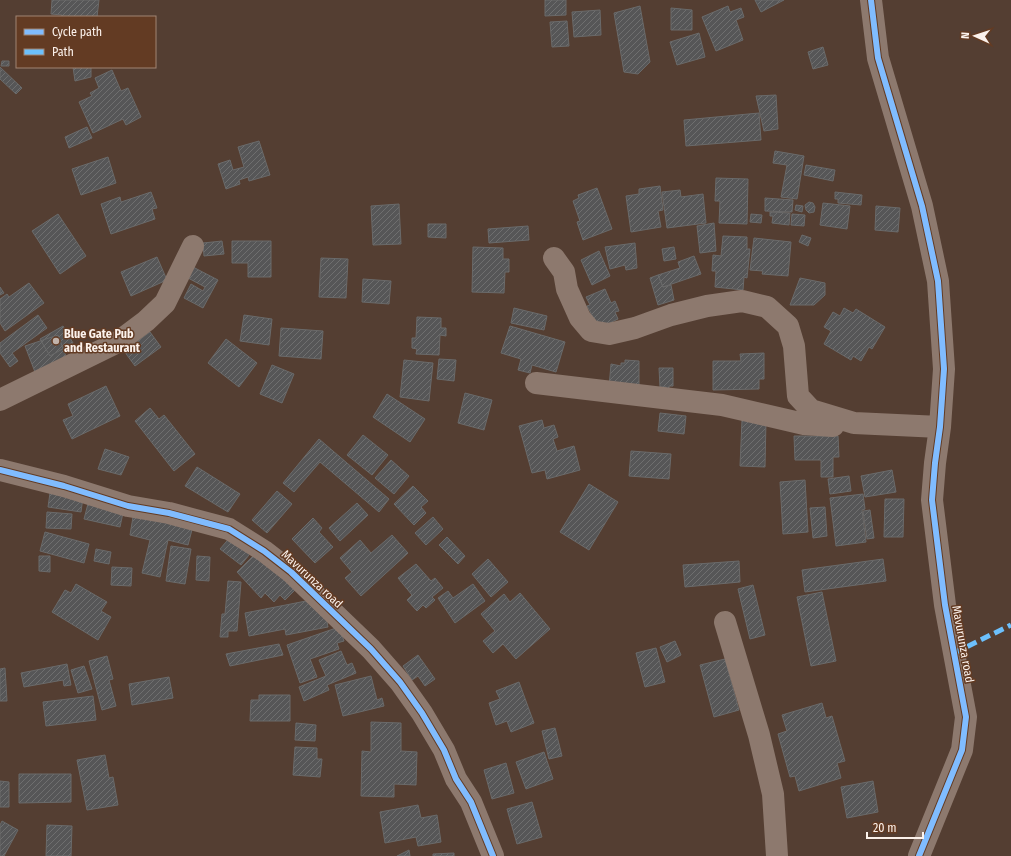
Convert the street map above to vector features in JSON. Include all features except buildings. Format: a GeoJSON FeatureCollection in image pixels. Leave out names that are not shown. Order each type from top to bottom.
{"type":"FeatureCollection","features":[{"type":"Feature","properties":{"kind":"street","name":"Mavurunza road"},"geometry":{"type":"LineString","coordinates":[[871,0],[878,58],[922,206],[938,281],[944,369],[940,427],[932,500],[945,606],[966,717],[962,750],[919,856]]}},
{"type":"Feature","properties":{"kind":"street"},"geometry":{"type":"LineString","coordinates":[[0,400],[118,342],[146,321],[165,303],[193,246]]}},
{"type":"Feature","properties":{"kind":"street"},"geometry":{"type":"LineString","coordinates":[[554,258],[564,272],[567,289],[580,318],[591,331],[609,334],[635,328],[671,314],[707,306],[742,301],[767,307],[788,326],[794,346],[798,396],[811,410],[854,423],[940,427]]}},
{"type":"Feature","properties":{"kind":"street"},"geometry":{"type":"LineString","coordinates":[[536,383],[722,405],[804,424],[842,426],[854,423]]}},
{"type":"Feature","properties":{"kind":"street","name":"Mavurunza road"},"geometry":{"type":"LineString","coordinates":[[0,470],[64,486],[128,506],[169,513],[229,528],[264,551],[291,572],[371,649],[400,682],[422,713],[444,750],[456,779],[471,802],[493,856]]}},
{"type":"Feature","properties":{"kind":"street"},"geometry":{"type":"LineString","coordinates":[[725,622],[759,735],[773,794],[777,856]]}},
{"type":"Feature","properties":{"kind":"marked path"},"geometry":{"type":"LineString","coordinates":[[954,653],[1011,625]]}},
{"type":"Feature","properties":{"kind":"cycle path"},"geometry":{"type":"LineString","coordinates":[[871,0],[878,58],[922,206],[938,281],[944,369],[940,427],[932,500],[945,605],[966,717],[962,750],[919,856]]}},
{"type":"Feature","properties":{"kind":"cycle path"},"geometry":{"type":"LineString","coordinates":[[0,470],[64,486],[128,506],[169,513],[229,529],[264,551],[291,572],[371,649],[400,682],[422,713],[444,750],[456,779],[471,802],[493,856]]}},
{"type":"Feature","properties":{"kind":"place","name":"Blue Gate Pub and Restaurant"},"geometry":{"type":"Point","coordinates":[56,341]}}]}
